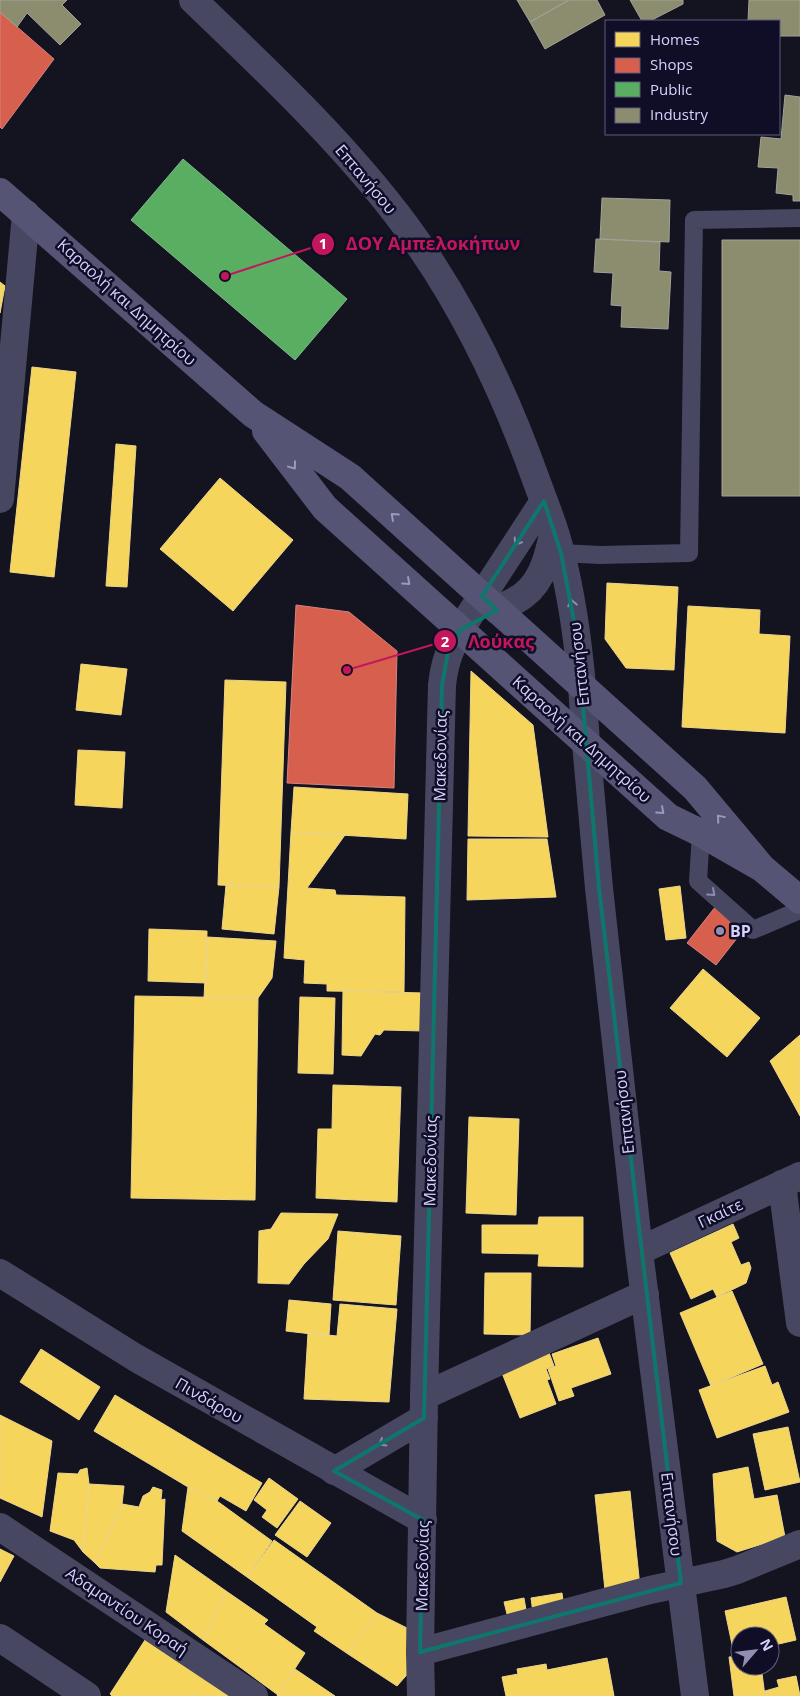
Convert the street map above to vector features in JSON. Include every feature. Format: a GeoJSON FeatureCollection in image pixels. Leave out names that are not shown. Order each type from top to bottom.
{"type":"FeatureCollection","features":[{"type":"Feature","properties":{"kind":"main road","name":"Καραολή και Δημητρίου"},"geometry":{"type":"LineString","coordinates":[[0,192],[253,414],[350,477],[695,788],[762,868],[800,900]]}},
{"type":"Feature","properties":{"kind":"main road","name":"Καραολή και Δημητρίου"},"geometry":{"type":"LineString","coordinates":[[253,414],[325,508],[668,817],[701,833],[762,868]]}},
{"type":"Feature","properties":{"kind":"street","name":"Επτανήσου"},"geometry":{"type":"LineString","coordinates":[[193,0],[302,105],[374,186],[405,225],[460,311],[484,356],[522,442],[558,541],[573,607],[582,686],[599,888],[639,1251],[695,1696]]}},
{"type":"Feature","properties":{"kind":"street"},"geometry":{"type":"LineString","coordinates":[[0,500],[26,214]]}},
{"type":"Feature","properties":{"kind":"street"},"geometry":{"type":"LineString","coordinates":[[460,630],[490,603],[544,501]]}},
{"type":"Feature","properties":{"kind":"street"},"geometry":{"type":"LineString","coordinates":[[490,603],[526,593],[533,586],[548,554],[558,541]]}},
{"type":"Feature","properties":{"kind":"street","name":"Μακεδονίας"},"geometry":{"type":"LineString","coordinates":[[421,1696],[424,1407],[442,686],[448,652],[460,630]]}},
{"type":"Feature","properties":{"kind":"street"},"geometry":{"type":"LineString","coordinates":[[791,1180],[800,1323]]}},
{"type":"Feature","properties":{"kind":"street","name":"Γκαίτε"},"geometry":{"type":"LineString","coordinates":[[639,1251],[791,1180]]}},
{"type":"Feature","properties":{"kind":"street","name":"Πινδάρου"},"geometry":{"type":"LineString","coordinates":[[0,1273],[136,1358],[423,1520]]}},
{"type":"Feature","properties":{"kind":"street"},"geometry":{"type":"LineString","coordinates":[[334,1471],[424,1407],[645,1294]]}},
{"type":"Feature","properties":{"kind":"street","name":"Αδαμαντίου Κοραή"},"geometry":{"type":"LineString","coordinates":[[0,1527],[254,1696]]}},
{"type":"Feature","properties":{"kind":"street"},"geometry":{"type":"LineString","coordinates":[[420,1652],[650,1590],[737,1570],[800,1544]]}},
{"type":"Feature","properties":{"kind":"street"},"geometry":{"type":"LineString","coordinates":[[0,1638],[87,1696]]}},
{"type":"Feature","properties":{"kind":"lane"},"geometry":{"type":"LineString","coordinates":[[558,541],[600,555],[689,553],[694,220],[800,218]]}},
{"type":"Feature","properties":{"kind":"lane"},"geometry":{"type":"LineString","coordinates":[[701,833],[698,881],[753,930],[800,910]]}},
{"type":"Feature","properties":{"kind":"highlighted area"},"geometry":{"type":"Polygon","coordinates":[[[544,501],[561,553],[577,637],[599,888],[681,1583],[420,1652],[423,1520],[334,1471],[424,1418],[442,685],[448,652],[460,630],[497,610],[482,596],[544,501]]]}},
{"type":"Feature","properties":{"kind":"building: Homes"},"geometry":{"type":"Polygon","coordinates":[[[0,282],[5,286],[0,313],[0,282]]]}},
{"type":"Feature","properties":{"kind":"building: Homes"},"geometry":{"type":"Polygon","coordinates":[[[32,367],[76,372],[54,577],[10,572],[32,367]]]}},
{"type":"Feature","properties":{"kind":"building: Homes"},"geometry":{"type":"Polygon","coordinates":[[[116,444],[136,446],[127,587],[106,586],[116,444]]]}},
{"type":"Feature","properties":{"kind":"building: Homes"},"geometry":{"type":"Polygon","coordinates":[[[220,478],[293,540],[233,611],[160,549],[220,478]]]}},
{"type":"Feature","properties":{"kind":"building: Homes"},"geometry":{"type":"Polygon","coordinates":[[[607,583],[678,587],[674,670],[626,668],[605,639],[607,583]]]}},
{"type":"Feature","properties":{"kind":"building: Homes"},"geometry":{"type":"Polygon","coordinates":[[[688,606],[760,610],[759,634],[790,636],[785,733],[682,727],[688,606]]]}},
{"type":"Feature","properties":{"kind":"building: Homes"},"geometry":{"type":"Polygon","coordinates":[[[81,664],[127,669],[121,715],[76,710],[81,664]]]}},
{"type":"Feature","properties":{"kind":"building: Homes"},"geometry":{"type":"Polygon","coordinates":[[[471,671],[533,725],[548,837],[468,836],[471,671]]]}},
{"type":"Feature","properties":{"kind":"building: Homes"},"geometry":{"type":"Polygon","coordinates":[[[225,680],[286,682],[279,887],[218,885],[225,680]]]}},
{"type":"Feature","properties":{"kind":"building: Homes"},"geometry":{"type":"Polygon","coordinates":[[[78,750],[125,752],[122,808],[75,805],[78,750]]]}},
{"type":"Feature","properties":{"kind":"building: Homes"},"geometry":{"type":"Polygon","coordinates":[[[294,787],[408,794],[406,839],[291,832],[294,787]]]}},
{"type":"Feature","properties":{"kind":"building: Homes"},"geometry":{"type":"Polygon","coordinates":[[[291,832],[345,835],[307,888],[335,890],[336,895],[405,897],[404,992],[327,991],[327,984],[304,983],[305,960],[284,958],[291,832]]]}},
{"type":"Feature","properties":{"kind":"building: Homes"},"geometry":{"type":"Polygon","coordinates":[[[468,839],[547,839],[556,897],[467,900],[468,839]]]}},
{"type":"Feature","properties":{"kind":"building: Homes"},"geometry":{"type":"Polygon","coordinates":[[[226,885],[279,887],[274,934],[222,929],[226,885]]]}},
{"type":"Feature","properties":{"kind":"building: Homes"},"geometry":{"type":"Polygon","coordinates":[[[680,886],[686,938],[666,940],[659,889],[680,886]]]}},
{"type":"Feature","properties":{"kind":"building: Homes"},"geometry":{"type":"Polygon","coordinates":[[[149,929],[207,931],[206,983],[148,981],[149,929]]]}},
{"type":"Feature","properties":{"kind":"building: Homes"},"geometry":{"type":"Polygon","coordinates":[[[207,937],[276,941],[272,978],[258,998],[204,998],[207,937]]]}},
{"type":"Feature","properties":{"kind":"building: Homes"},"geometry":{"type":"Polygon","coordinates":[[[703,969],[760,1018],[727,1057],[670,1008],[703,969]]]}},
{"type":"Feature","properties":{"kind":"building: Homes"},"geometry":{"type":"Polygon","coordinates":[[[343,991],[424,993],[423,1031],[384,1030],[380,1035],[375,1034],[361,1056],[342,1055],[343,991]]]}},
{"type":"Feature","properties":{"kind":"building: Homes"},"geometry":{"type":"Polygon","coordinates":[[[135,996],[258,998],[255,1200],[131,1198],[135,996]]]}},
{"type":"Feature","properties":{"kind":"building: Homes"},"geometry":{"type":"Polygon","coordinates":[[[300,997],[335,998],[333,1074],[298,1073],[300,997]]]}},
{"type":"Feature","properties":{"kind":"building: Homes"},"geometry":{"type":"Polygon","coordinates":[[[800,1035],[800,1116],[770,1061],[800,1035]]]}},
{"type":"Feature","properties":{"kind":"building: Homes"},"geometry":{"type":"Polygon","coordinates":[[[333,1085],[401,1087],[397,1202],[316,1198],[318,1129],[332,1129],[333,1085]]]}},
{"type":"Feature","properties":{"kind":"building: Homes"},"geometry":{"type":"Polygon","coordinates":[[[469,1117],[519,1119],[516,1215],[466,1213],[469,1117]]]}},
{"type":"Feature","properties":{"kind":"building: Homes"},"geometry":{"type":"Polygon","coordinates":[[[281,1213],[338,1214],[328,1239],[304,1264],[289,1284],[258,1283],[259,1231],[271,1229],[281,1213]]]}},
{"type":"Feature","properties":{"kind":"building: Homes"},"geometry":{"type":"Polygon","coordinates":[[[539,1217],[583,1217],[583,1267],[538,1266],[539,1254],[482,1253],[482,1225],[538,1225],[539,1217]]]}},
{"type":"Feature","properties":{"kind":"building: Homes"},"geometry":{"type":"Polygon","coordinates":[[[733,1224],[739,1238],[731,1242],[741,1265],[749,1262],[751,1268],[746,1283],[717,1297],[713,1289],[691,1299],[670,1253],[733,1224]]]}},
{"type":"Feature","properties":{"kind":"building: Homes"},"geometry":{"type":"Polygon","coordinates":[[[338,1231],[401,1236],[396,1305],[333,1300],[338,1231]]]}},
{"type":"Feature","properties":{"kind":"building: Homes"},"geometry":{"type":"Polygon","coordinates":[[[485,1273],[531,1273],[530,1335],[484,1334],[485,1273]]]}},
{"type":"Feature","properties":{"kind":"building: Homes"},"geometry":{"type":"Polygon","coordinates":[[[732,1291],[763,1364],[711,1386],[680,1313],[732,1291]]]}},
{"type":"Feature","properties":{"kind":"building: Homes"},"geometry":{"type":"Polygon","coordinates":[[[289,1300],[331,1304],[329,1336],[286,1331],[289,1300]]]}},
{"type":"Feature","properties":{"kind":"building: Homes"},"geometry":{"type":"Polygon","coordinates":[[[340,1304],[397,1309],[389,1402],[304,1399],[308,1333],[337,1336],[340,1304]]]}},
{"type":"Feature","properties":{"kind":"building: Homes"},"geometry":{"type":"Polygon","coordinates":[[[598,1338],[611,1374],[571,1388],[574,1396],[559,1401],[548,1369],[556,1366],[552,1354],[598,1338]]]}},
{"type":"Feature","properties":{"kind":"building: Homes"},"geometry":{"type":"Polygon","coordinates":[[[41,1349],[100,1387],[79,1420],[20,1382],[41,1349]]]}},
{"type":"Feature","properties":{"kind":"building: Homes"},"geometry":{"type":"Polygon","coordinates":[[[548,1350],[554,1366],[546,1369],[550,1379],[547,1380],[556,1404],[520,1418],[500,1368],[548,1350]]]}},
{"type":"Feature","properties":{"kind":"building: Homes"},"geometry":{"type":"Polygon","coordinates":[[[765,1366],[772,1385],[778,1382],[789,1412],[717,1438],[699,1390],[765,1366]]]}},
{"type":"Feature","properties":{"kind":"building: Homes"},"geometry":{"type":"Polygon","coordinates":[[[115,1395],[262,1483],[246,1511],[220,1496],[217,1501],[188,1487],[94,1431],[115,1395]]]}},
{"type":"Feature","properties":{"kind":"building: Homes"},"geometry":{"type":"Polygon","coordinates":[[[0,1415],[52,1441],[42,1517],[0,1498],[0,1415]]]}},
{"type":"Feature","properties":{"kind":"building: Homes"},"geometry":{"type":"Polygon","coordinates":[[[788,1427],[800,1482],[765,1490],[753,1434],[788,1427]]]}},
{"type":"Feature","properties":{"kind":"building: Homes"},"geometry":{"type":"Polygon","coordinates":[[[748,1467],[754,1499],[777,1495],[785,1537],[737,1552],[717,1541],[713,1474],[748,1467]]]}},
{"type":"Feature","properties":{"kind":"building: Homes"},"geometry":{"type":"Polygon","coordinates":[[[87,1468],[89,1484],[83,1552],[74,1540],[50,1531],[58,1473],[78,1474],[80,1470],[87,1468]]]}},
{"type":"Feature","properties":{"kind":"building: Homes"},"geometry":{"type":"Polygon","coordinates":[[[269,1478],[298,1499],[277,1528],[262,1517],[267,1510],[254,1500],[269,1478]]]}},
{"type":"Feature","properties":{"kind":"building: Homes"},"geometry":{"type":"Polygon","coordinates":[[[89,1484],[124,1486],[122,1504],[95,1563],[83,1552],[89,1484]]]}},
{"type":"Feature","properties":{"kind":"building: Homes"},"geometry":{"type":"Polygon","coordinates":[[[153,1487],[162,1490],[161,1500],[165,1499],[162,1565],[156,1565],[155,1572],[100,1568],[95,1563],[122,1504],[139,1507],[143,1496],[150,1492],[153,1487]]]}},
{"type":"Feature","properties":{"kind":"building: Homes"},"geometry":{"type":"Polygon","coordinates":[[[188,1487],[217,1501],[272,1541],[247,1577],[182,1531],[188,1487]]]}},
{"type":"Feature","properties":{"kind":"building: Homes"},"geometry":{"type":"Polygon","coordinates":[[[630,1491],[640,1587],[605,1590],[595,1495],[630,1491]]]}},
{"type":"Feature","properties":{"kind":"building: Homes"},"geometry":{"type":"Polygon","coordinates":[[[300,1501],[331,1523],[307,1557],[275,1535],[300,1501]]]}},
{"type":"Feature","properties":{"kind":"building: Homes"},"geometry":{"type":"Polygon","coordinates":[[[274,1540],[377,1613],[348,1654],[314,1631],[317,1627],[247,1577],[274,1540]]]}},
{"type":"Feature","properties":{"kind":"building: Homes"},"geometry":{"type":"Polygon","coordinates":[[[0,1549],[14,1556],[0,1582],[0,1549]]]}},
{"type":"Feature","properties":{"kind":"building: Homes"},"geometry":{"type":"Polygon","coordinates":[[[175,1555],[226,1591],[203,1640],[166,1612],[175,1555]]]}},
{"type":"Feature","properties":{"kind":"building: Homes"},"geometry":{"type":"Polygon","coordinates":[[[226,1591],[268,1620],[264,1624],[305,1653],[278,1695],[203,1640],[226,1591]]]}},
{"type":"Feature","properties":{"kind":"building: Homes"},"geometry":{"type":"Polygon","coordinates":[[[562,1593],[564,1608],[533,1613],[531,1598],[562,1593]]]}},
{"type":"Feature","properties":{"kind":"building: Homes"},"geometry":{"type":"Polygon","coordinates":[[[786,1597],[796,1640],[780,1644],[780,1626],[730,1626],[730,1635],[725,1611],[786,1597]]]}},
{"type":"Feature","properties":{"kind":"building: Homes"},"geometry":{"type":"Polygon","coordinates":[[[524,1598],[526,1610],[507,1614],[504,1602],[524,1598]]]}},
{"type":"Feature","properties":{"kind":"building: Homes"},"geometry":{"type":"Polygon","coordinates":[[[377,1613],[409,1629],[412,1669],[397,1686],[348,1654],[377,1613]]]}},
{"type":"Feature","properties":{"kind":"building: Homes"},"geometry":{"type":"Polygon","coordinates":[[[145,1640],[235,1696],[112,1696],[110,1694],[145,1640]]]}},
{"type":"Feature","properties":{"kind":"building: Homes"},"geometry":{"type":"Polygon","coordinates":[[[607,1658],[614,1696],[506,1696],[502,1677],[518,1674],[517,1669],[546,1664],[547,1670],[607,1658]]]}},
{"type":"Feature","properties":{"kind":"building: Homes"},"geometry":{"type":"Polygon","coordinates":[[[295,1669],[335,1696],[277,1696],[295,1669]]]}},
{"type":"Feature","properties":{"kind":"building: Homes"},"geometry":{"type":"Polygon","coordinates":[[[731,1676],[762,1676],[765,1696],[734,1696],[731,1676]]]}},
{"type":"Feature","properties":{"kind":"building: Homes"},"geometry":{"type":"Polygon","coordinates":[[[796,1676],[800,1696],[765,1696],[765,1691],[779,1687],[777,1680],[796,1676]]]}},
{"type":"Feature","properties":{"kind":"building: Shops"},"geometry":{"type":"Polygon","coordinates":[[[0,12],[54,59],[2,129],[0,127],[0,12]]]}},
{"type":"Feature","properties":{"kind":"building: Shops"},"geometry":{"type":"Polygon","coordinates":[[[296,605],[349,612],[397,651],[394,788],[287,783],[296,605]]]}},
{"type":"Feature","properties":{"kind":"building: Shops","name":"BP"},"geometry":{"type":"Polygon","coordinates":[[[723,897],[752,919],[716,965],[687,943],[723,897]]]}},
{"type":"Feature","properties":{"kind":"building: Public"},"geometry":{"type":"Polygon","coordinates":[[[183,159],[347,299],[295,360],[131,220],[183,159]]]}},
{"type":"Feature","properties":{"kind":"building: Industry"},"geometry":{"type":"Polygon","coordinates":[[[0,0],[67,0],[62,5],[81,24],[60,45],[27,13],[17,27],[0,12],[0,0]]]}},
{"type":"Feature","properties":{"kind":"building: Industry"},"geometry":{"type":"Polygon","coordinates":[[[517,0],[569,0],[530,22],[517,0]]]}},
{"type":"Feature","properties":{"kind":"building: Industry"},"geometry":{"type":"Polygon","coordinates":[[[569,0],[597,0],[605,15],[545,49],[530,22],[569,0]]]}},
{"type":"Feature","properties":{"kind":"building: Industry"},"geometry":{"type":"Polygon","coordinates":[[[630,0],[683,0],[683,4],[652,20],[641,20],[630,0]]]}},
{"type":"Feature","properties":{"kind":"building: Industry"},"geometry":{"type":"Polygon","coordinates":[[[749,0],[800,0],[800,36],[780,36],[780,20],[748,20],[749,0]]]}},
{"type":"Feature","properties":{"kind":"building: Industry"},"geometry":{"type":"Polygon","coordinates":[[[785,95],[800,97],[800,201],[793,201],[793,195],[776,193],[778,168],[758,167],[761,137],[781,139],[785,95]]]}},
{"type":"Feature","properties":{"kind":"building: Industry"},"geometry":{"type":"Polygon","coordinates":[[[602,198],[670,200],[669,242],[600,239],[602,198]]]}},
{"type":"Feature","properties":{"kind":"building: Industry"},"geometry":{"type":"Polygon","coordinates":[[[596,239],[660,242],[659,271],[671,272],[668,329],[621,327],[622,306],[611,305],[613,273],[594,272],[596,239]]]}},
{"type":"Feature","properties":{"kind":"building: Industry"},"geometry":{"type":"Polygon","coordinates":[[[722,240],[800,240],[800,496],[722,496],[722,240]]]}},
{"type":"Feature","properties":{"kind":"place","name":"ΔΟΥ Αμπελοκήπων"},"geometry":{"type":"Point","coordinates":[225,276]}},
{"type":"Feature","properties":{"kind":"place","name":"Λούκας"},"geometry":{"type":"Point","coordinates":[347,670]}},
{"type":"Feature","properties":{"kind":"place","name":"BP"},"geometry":{"type":"Point","coordinates":[720,931]}}]}
